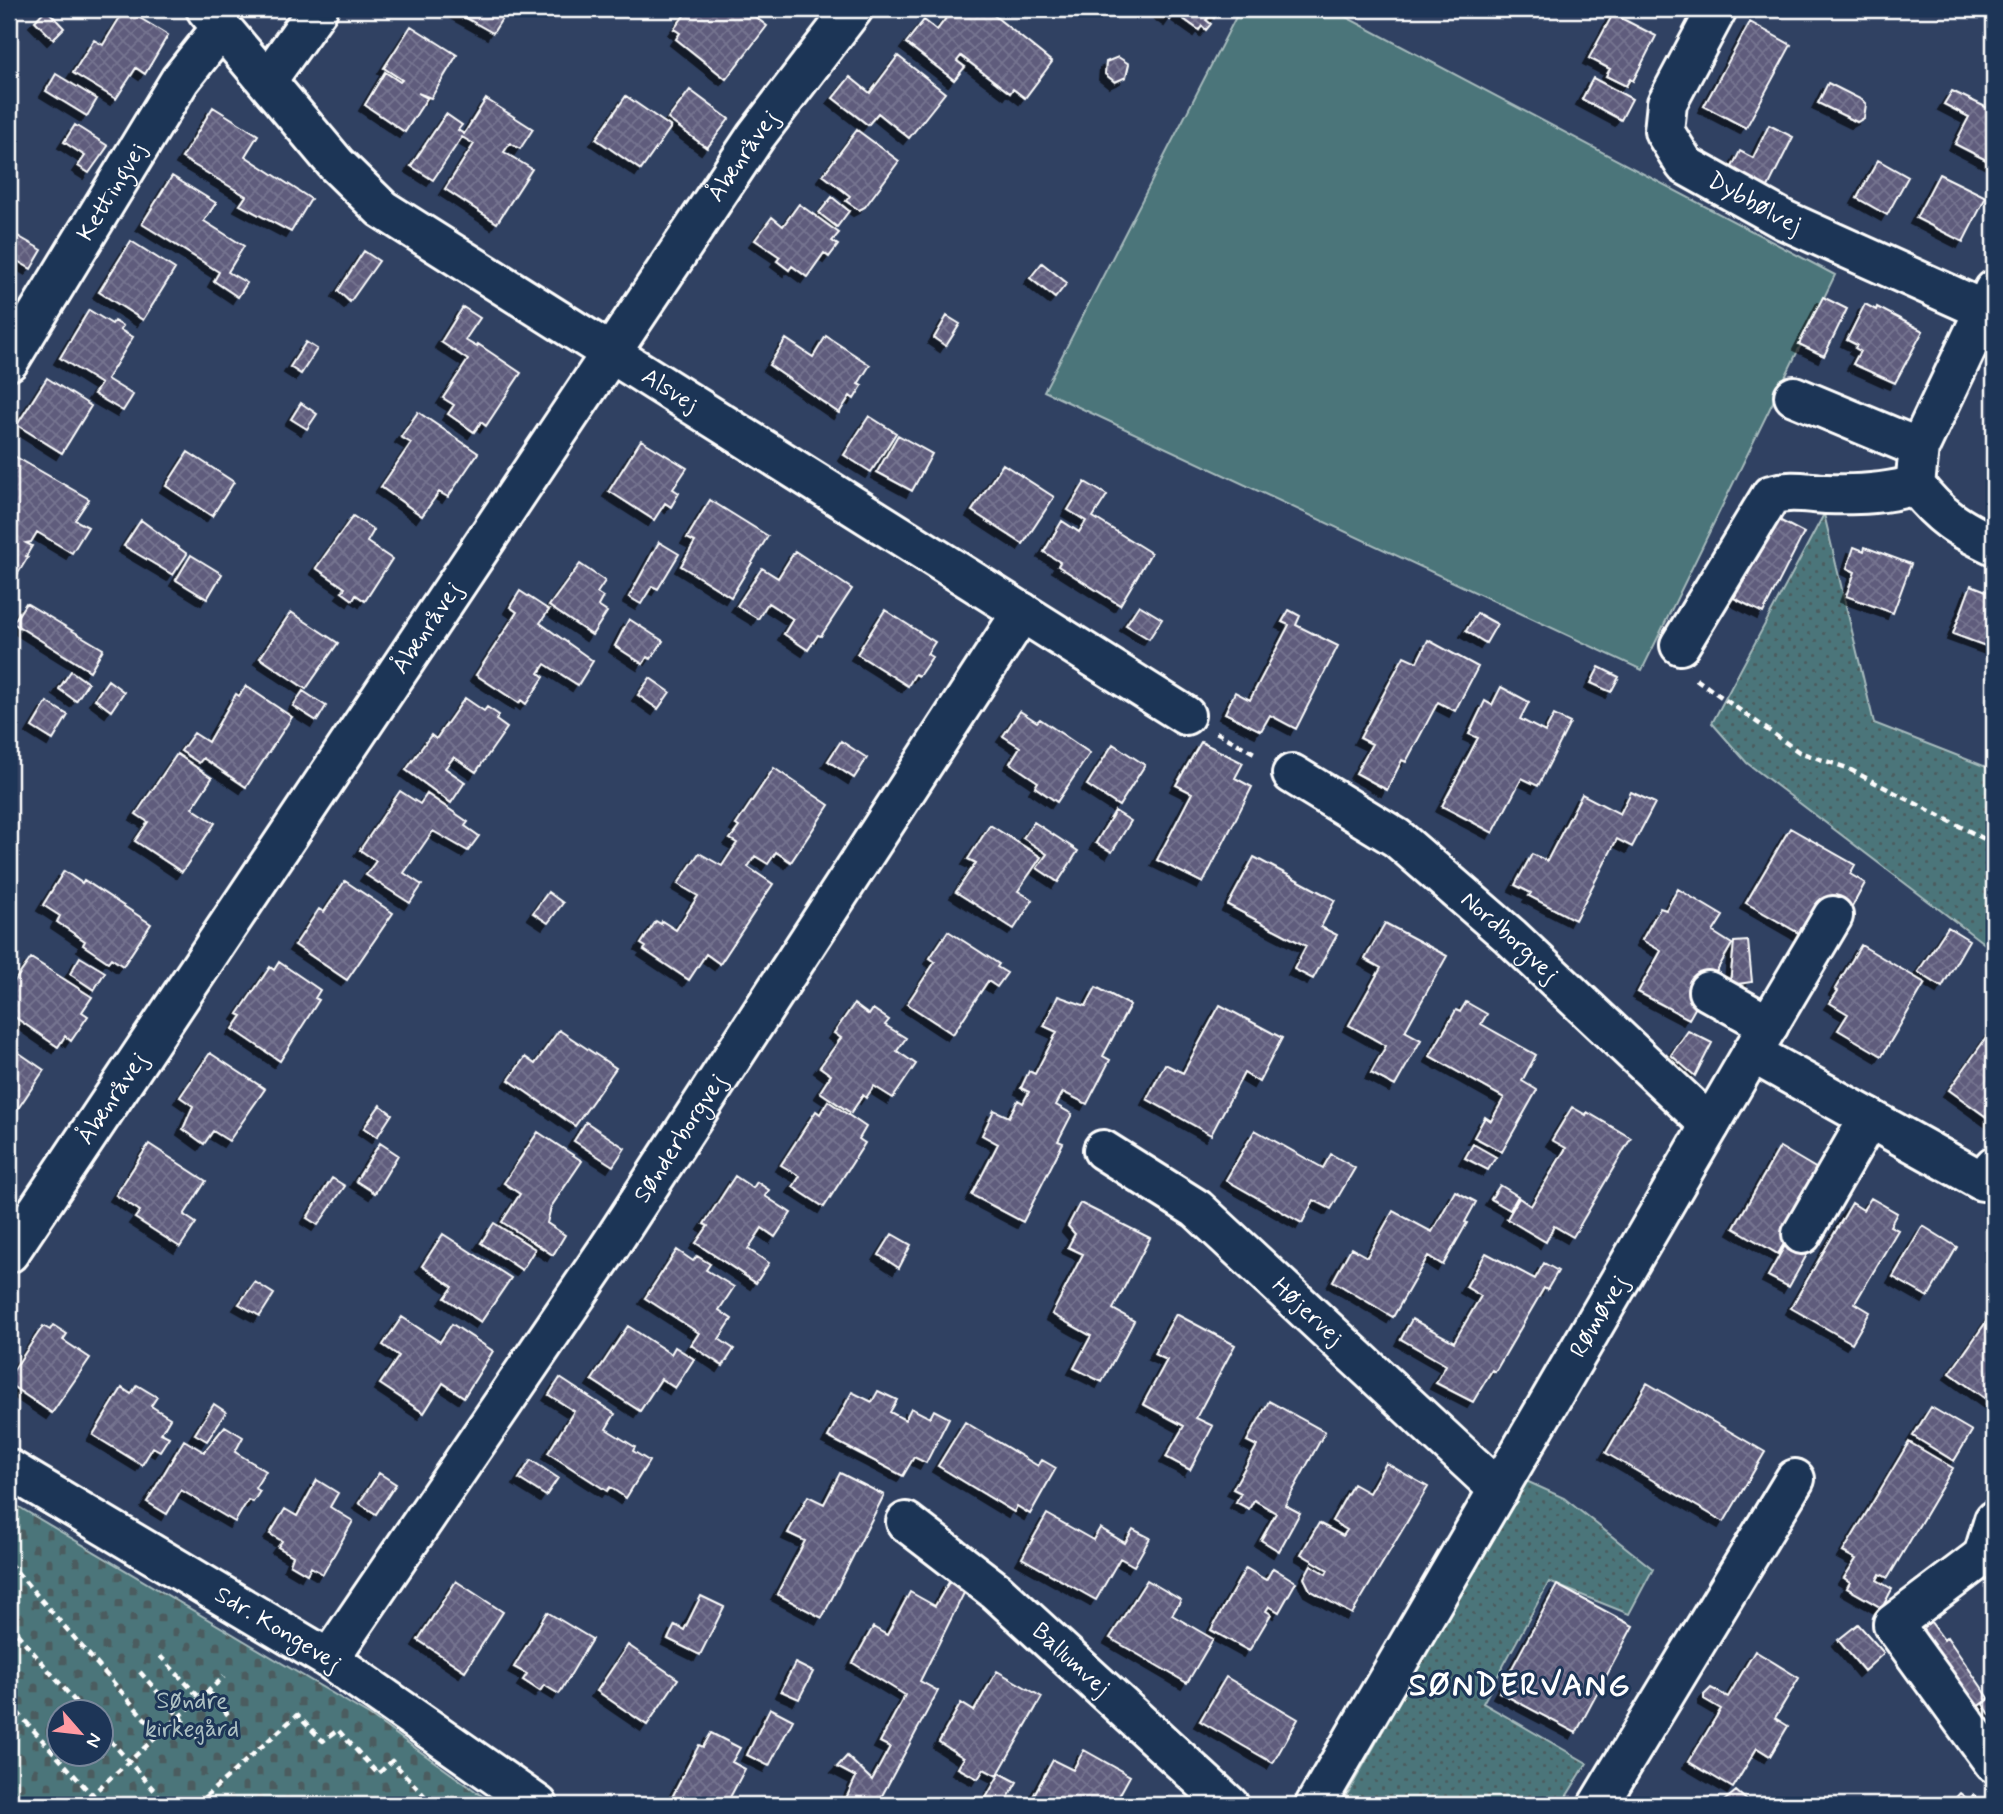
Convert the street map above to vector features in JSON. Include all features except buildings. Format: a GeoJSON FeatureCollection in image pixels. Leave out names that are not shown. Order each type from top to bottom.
{"type":"FeatureCollection","features":[{"type":"Feature","properties":{"kind":"street"},"geometry":{"type":"LineString","coordinates":[[268,79],[318,9]]}},
{"type":"Feature","properties":{"kind":"street","name":"Åbenråvej"},"geometry":{"type":"LineString","coordinates":[[9,1253],[756,136],[853,9]]}},
{"type":"Feature","properties":{"kind":"street","name":"Dybbølvej"},"geometry":{"type":"LineString","coordinates":[[1717,9],[1667,103],[1664,131],[1685,165],[1784,220],[1989,300]]}},
{"type":"Feature","properties":{"kind":"street","name":"Alsvej"},"geometry":{"type":"LineString","coordinates":[[214,18],[268,79],[336,164],[382,209],[610,355],[1198,722]]}},
{"type":"Feature","properties":{"kind":"street","name":"Kettingvej"},"geometry":{"type":"LineString","coordinates":[[9,361],[180,80],[214,18]]}},
{"type":"Feature","properties":{"kind":"street"},"geometry":{"type":"LineString","coordinates":[[1680,645],[1771,495],[1788,490],[1824,494],[1888,494],[1917,467],[1989,300]]}},
{"type":"Feature","properties":{"kind":"street"},"geometry":{"type":"LineString","coordinates":[[1794,396],[1917,467],[1933,508],[1955,526],[1994,544]]}},
{"type":"Feature","properties":{"kind":"street","name":"Sønderborgvej"},"geometry":{"type":"LineString","coordinates":[[329,1659],[608,1249],[1022,612]]}},
{"type":"Feature","properties":{"kind":"street","name":"Nordborgvej"},"geometry":{"type":"LineString","coordinates":[[1292,774],[1397,838],[1510,936],[1710,1125]]}},
{"type":"Feature","properties":{"kind":"street","name":"Rømøvej"},"geometry":{"type":"LineString","coordinates":[[1320,1803],[1833,916]]}},
{"type":"Feature","properties":{"kind":"street"},"geometry":{"type":"LineString","coordinates":[[1708,991],[1760,1039],[1869,1118],[1988,1173]]}},
{"type":"Feature","properties":{"kind":"street"},"geometry":{"type":"LineString","coordinates":[[1802,1234],[1869,1118]]}},
{"type":"Feature","properties":{"kind":"street","name":"Højervej"},"geometry":{"type":"LineString","coordinates":[[1103,1150],[1198,1209],[1499,1490]]}},
{"type":"Feature","properties":{"kind":"street","name":"Sdr. Kongevej"},"geometry":{"type":"LineString","coordinates":[[9,1469],[329,1659],[538,1805]]}},
{"type":"Feature","properties":{"kind":"street"},"geometry":{"type":"LineString","coordinates":[[1598,1805],[1795,1479]]}},
{"type":"Feature","properties":{"kind":"street"},"geometry":{"type":"LineString","coordinates":[[1994,1520],[1983,1556],[1893,1623],[1994,1763]]}},
{"type":"Feature","properties":{"kind":"street","name":"Ballumvej"},"geometry":{"type":"LineString","coordinates":[[906,1522],[996,1591],[1228,1805]]}},
{"type":"Feature","properties":{"kind":"path"},"geometry":{"type":"LineString","coordinates":[[1680,645],[1681,668],[1799,752],[1847,768],[1994,844]]}},
{"type":"Feature","properties":{"kind":"path"},"geometry":{"type":"LineString","coordinates":[[1198,722],[1292,774]]}},
{"type":"Feature","properties":{"kind":"path"},"geometry":{"type":"LineString","coordinates":[[9,1563],[159,1735]]}},
{"type":"Feature","properties":{"kind":"path"},"geometry":{"type":"LineString","coordinates":[[9,1624],[73,1699]]}},
{"type":"Feature","properties":{"kind":"path"},"geometry":{"type":"LineString","coordinates":[[160,1656],[200,1698]]}},
{"type":"Feature","properties":{"kind":"path"},"geometry":{"type":"LineString","coordinates":[[140,1672],[198,1738]]}},
{"type":"Feature","properties":{"kind":"path"},"geometry":{"type":"LineString","coordinates":[[80,1805],[224,1677]]}},
{"type":"Feature","properties":{"kind":"path"},"geometry":{"type":"LineString","coordinates":[[208,1691],[228,1715]]}},
{"type":"Feature","properties":{"kind":"path"},"geometry":{"type":"LineString","coordinates":[[9,1703],[101,1805]]}},
{"type":"Feature","properties":{"kind":"path"},"geometry":{"type":"LineString","coordinates":[[196,1805],[297,1715],[323,1741],[338,1730],[378,1774],[392,1761],[433,1805]]}},
{"type":"Feature","properties":{"kind":"path"},"geometry":{"type":"LineString","coordinates":[[116,1748],[167,1805]]}},
{"type":"Feature","properties":{"kind":"path"},"geometry":{"type":"LineString","coordinates":[[9,1787],[26,1805]]}},
{"type":"Feature","properties":{"kind":"path"},"geometry":{"type":"LineString","coordinates":[[415,1805],[425,1796]]}},
{"type":"Feature","properties":{"kind":"green space"},"geometry":{"type":"Polygon","coordinates":[[[1240,9],[1331,9],[1835,275],[1642,670],[1044,391],[1240,9]]]}},
{"type":"Feature","properties":{"kind":"green space"},"geometry":{"type":"Polygon","coordinates":[[[1824,514],[1874,723],[1994,770],[1994,951],[1747,763],[1712,723],[1824,514]]]}},
{"type":"Feature","properties":{"kind":"green space"},"geometry":{"type":"Polygon","coordinates":[[[1524,1480],[1564,1498],[1653,1569],[1629,1614],[1549,1582],[1483,1703],[1587,1763],[1561,1805],[1353,1805],[1344,1800],[1524,1480]]]}},
{"type":"Feature","properties":{"kind":"green space","name":"Søndre kirkegård"},"geometry":{"type":"Polygon","coordinates":[[[9,1501],[369,1715],[495,1805],[9,1805],[9,1501]]]}},
{"type":"Feature","properties":{"kind":"district","name":"SØNDERVANG"},"geometry":{"type":"Point","coordinates":[1520,1686]}}]}
